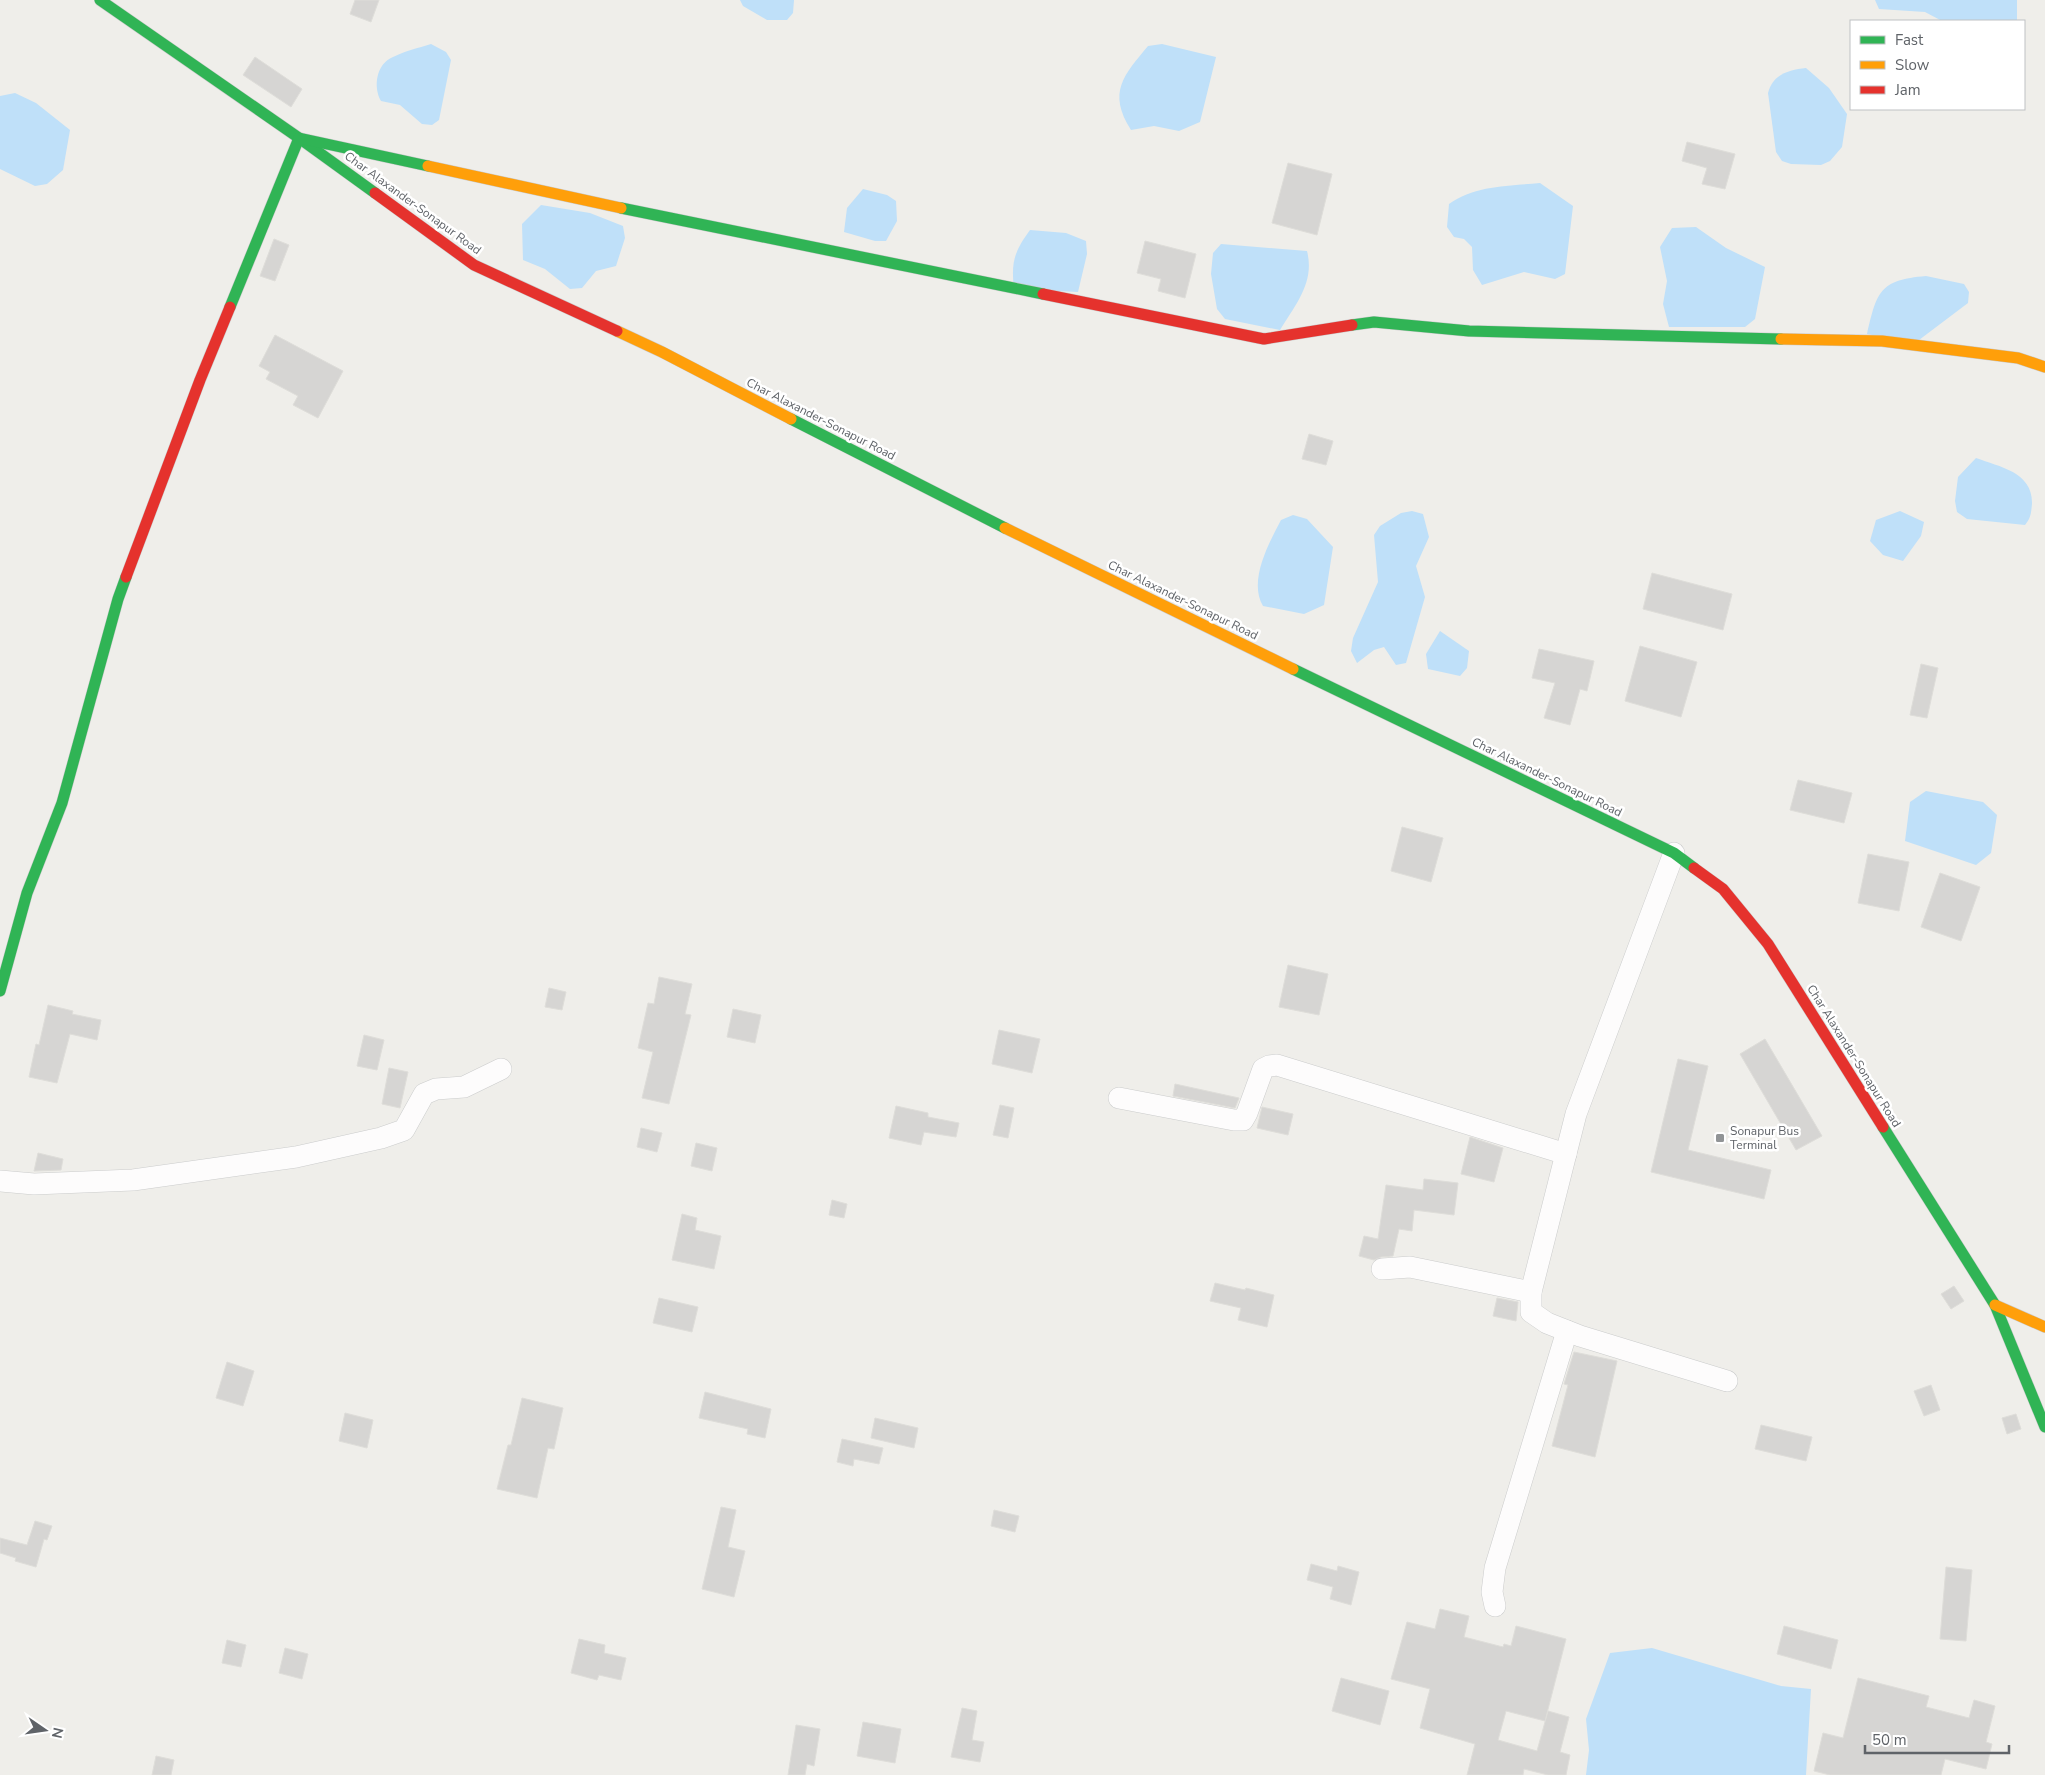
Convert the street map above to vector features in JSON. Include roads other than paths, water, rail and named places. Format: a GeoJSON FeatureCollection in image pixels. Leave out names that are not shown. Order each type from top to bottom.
{"type":"FeatureCollection","features":[{"type":"Feature","properties":{"kind":"street","name":"Char Alaxander-Sonapur Road"},"geometry":{"type":"LineString","coordinates":[[100,0],[299,138],[474,265],[662,352],[946,499],[1674,853],[1723,889],[1768,944],[1995,1305],[2045,1427]]}},
{"type":"Feature","properties":{"kind":"street"},"geometry":{"type":"LineString","coordinates":[[0,991],[28,894],[62,803],[118,599],[200,380],[299,138],[701,224],[1264,339],[1374,322],[1468,331],[1882,341],[2018,358],[2045,367]]}},
{"type":"Feature","properties":{"kind":"street"},"geometry":{"type":"LineString","coordinates":[[1674,853],[1576,1114],[1531,1292],[1531,1312],[1547,1324],[1567,1331],[1727,1380]]}},
{"type":"Feature","properties":{"kind":"street"},"geometry":{"type":"LineString","coordinates":[[1119,1098],[1242,1120],[1247,1114],[1263,1070],[1269,1066],[1277,1065],[1566,1154]]}},
{"type":"Feature","properties":{"kind":"street"},"geometry":{"type":"LineString","coordinates":[[0,1181],[34,1184],[133,1180],[296,1157],[381,1138],[404,1130],[424,1094],[436,1089],[464,1087],[501,1068]]}},
{"type":"Feature","properties":{"kind":"street"},"geometry":{"type":"LineString","coordinates":[[1382,1269],[1410,1267],[1531,1292]]}},
{"type":"Feature","properties":{"kind":"street"},"geometry":{"type":"LineString","coordinates":[[1995,1305],[2045,1327]]}},
{"type":"Feature","properties":{"kind":"street"},"geometry":{"type":"LineString","coordinates":[[1495,1606],[1492,1592],[1495,1568],[1567,1331]]}},
{"type":"Feature","properties":{"kind":"water"},"geometry":{"type":"Polygon","coordinates":[[[740,0],[794,0],[793,13],[787,20],[767,20],[743,6],[740,0]]]}},
{"type":"Feature","properties":{"kind":"water"},"geometry":{"type":"Polygon","coordinates":[[[1875,0],[2017,0],[2017,20],[1940,20],[1925,12],[1879,9],[1875,0]]]}},
{"type":"Feature","properties":{"kind":"water"},"geometry":{"type":"Polygon","coordinates":[[[431,44],[446,52],[451,60],[439,120],[432,125],[422,124],[400,105],[381,101],[377,89],[380,70],[387,60],[431,44]]]}},
{"type":"Feature","properties":{"kind":"water"},"geometry":{"type":"Polygon","coordinates":[[[1162,44],[1216,57],[1200,122],[1179,131],[1154,126],[1131,130],[1120,105],[1122,85],[1132,66],[1148,46],[1162,44]]]}},
{"type":"Feature","properties":{"kind":"water"},"geometry":{"type":"Polygon","coordinates":[[[1806,68],[1829,88],[1847,114],[1842,147],[1830,161],[1821,165],[1791,164],[1782,161],[1776,152],[1768,93],[1770,87],[1782,74],[1806,68]]]}},
{"type":"Feature","properties":{"kind":"water"},"geometry":{"type":"Polygon","coordinates":[[[15,93],[36,103],[70,130],[63,170],[47,184],[35,186],[0,169],[0,96],[15,93]]]}},
{"type":"Feature","properties":{"kind":"water"},"geometry":{"type":"Polygon","coordinates":[[[1540,183],[1573,206],[1565,274],[1555,279],[1524,272],[1482,285],[1473,270],[1472,247],[1464,239],[1454,237],[1447,227],[1449,204],[1470,193],[1481,190],[1540,183]]]}},
{"type":"Feature","properties":{"kind":"water"},"geometry":{"type":"Polygon","coordinates":[[[863,189],[887,195],[896,201],[897,221],[886,241],[875,241],[844,232],[847,208],[863,189]]]}},
{"type":"Feature","properties":{"kind":"water"},"geometry":{"type":"Polygon","coordinates":[[[541,205],[590,213],[623,226],[625,238],[616,266],[596,271],[582,288],[570,289],[545,269],[523,260],[522,224],[541,205]]]}},
{"type":"Feature","properties":{"kind":"water"},"geometry":{"type":"Polygon","coordinates":[[[1696,227],[1726,248],[1765,267],[1755,319],[1745,327],[1669,327],[1663,304],[1667,281],[1660,247],[1672,228],[1696,227]]]}},
{"type":"Feature","properties":{"kind":"water"},"geometry":{"type":"Polygon","coordinates":[[[1030,230],[1066,233],[1086,241],[1087,254],[1078,292],[1014,289],[1013,271],[1015,258],[1020,245],[1030,230]]]}},
{"type":"Feature","properties":{"kind":"water"},"geometry":{"type":"Polygon","coordinates":[[[1221,244],[1307,251],[1309,262],[1306,283],[1298,302],[1280,330],[1225,319],[1217,309],[1211,274],[1213,253],[1221,244]]]}},
{"type":"Feature","properties":{"kind":"water"},"geometry":{"type":"Polygon","coordinates":[[[1926,276],[1964,284],[1969,292],[1968,303],[1915,343],[1867,334],[1878,298],[1889,285],[1910,278],[1926,276]]]}},
{"type":"Feature","properties":{"kind":"water"},"geometry":{"type":"Polygon","coordinates":[[[1976,458],[2013,472],[2027,485],[2031,493],[2032,504],[2030,518],[2025,525],[1967,519],[1957,512],[1955,501],[1958,477],[1976,458]]]}},
{"type":"Feature","properties":{"kind":"water"},"geometry":{"type":"Polygon","coordinates":[[[1412,511],[1423,514],[1429,537],[1416,566],[1425,597],[1406,663],[1396,665],[1384,647],[1374,650],[1357,663],[1351,651],[1353,638],[1378,582],[1374,535],[1380,526],[1401,513],[1412,511]]]}},
{"type":"Feature","properties":{"kind":"water"},"geometry":{"type":"Polygon","coordinates":[[[1900,511],[1924,522],[1921,536],[1903,561],[1883,555],[1870,541],[1876,520],[1900,511]]]}},
{"type":"Feature","properties":{"kind":"water"},"geometry":{"type":"Polygon","coordinates":[[[1293,515],[1307,519],[1333,547],[1324,605],[1304,614],[1263,606],[1259,596],[1259,574],[1266,551],[1281,520],[1293,515]]]}},
{"type":"Feature","properties":{"kind":"water"},"geometry":{"type":"Polygon","coordinates":[[[1440,631],[1469,651],[1467,668],[1460,676],[1428,669],[1426,654],[1440,631]]]}},
{"type":"Feature","properties":{"kind":"water"},"geometry":{"type":"Polygon","coordinates":[[[1926,791],[1983,802],[1997,815],[1991,853],[1976,865],[1905,841],[1910,802],[1926,791]]]}},
{"type":"Feature","properties":{"kind":"water"},"geometry":{"type":"Polygon","coordinates":[[[1652,1648],[1781,1686],[1811,1689],[1806,1775],[1586,1775],[1589,1750],[1586,1719],[1610,1653],[1652,1648]]]}},
{"type":"Feature","properties":{"kind":"place","name":"Sonapur Bus Terminal"},"geometry":{"type":"Point","coordinates":[1720,1138]}}]}
